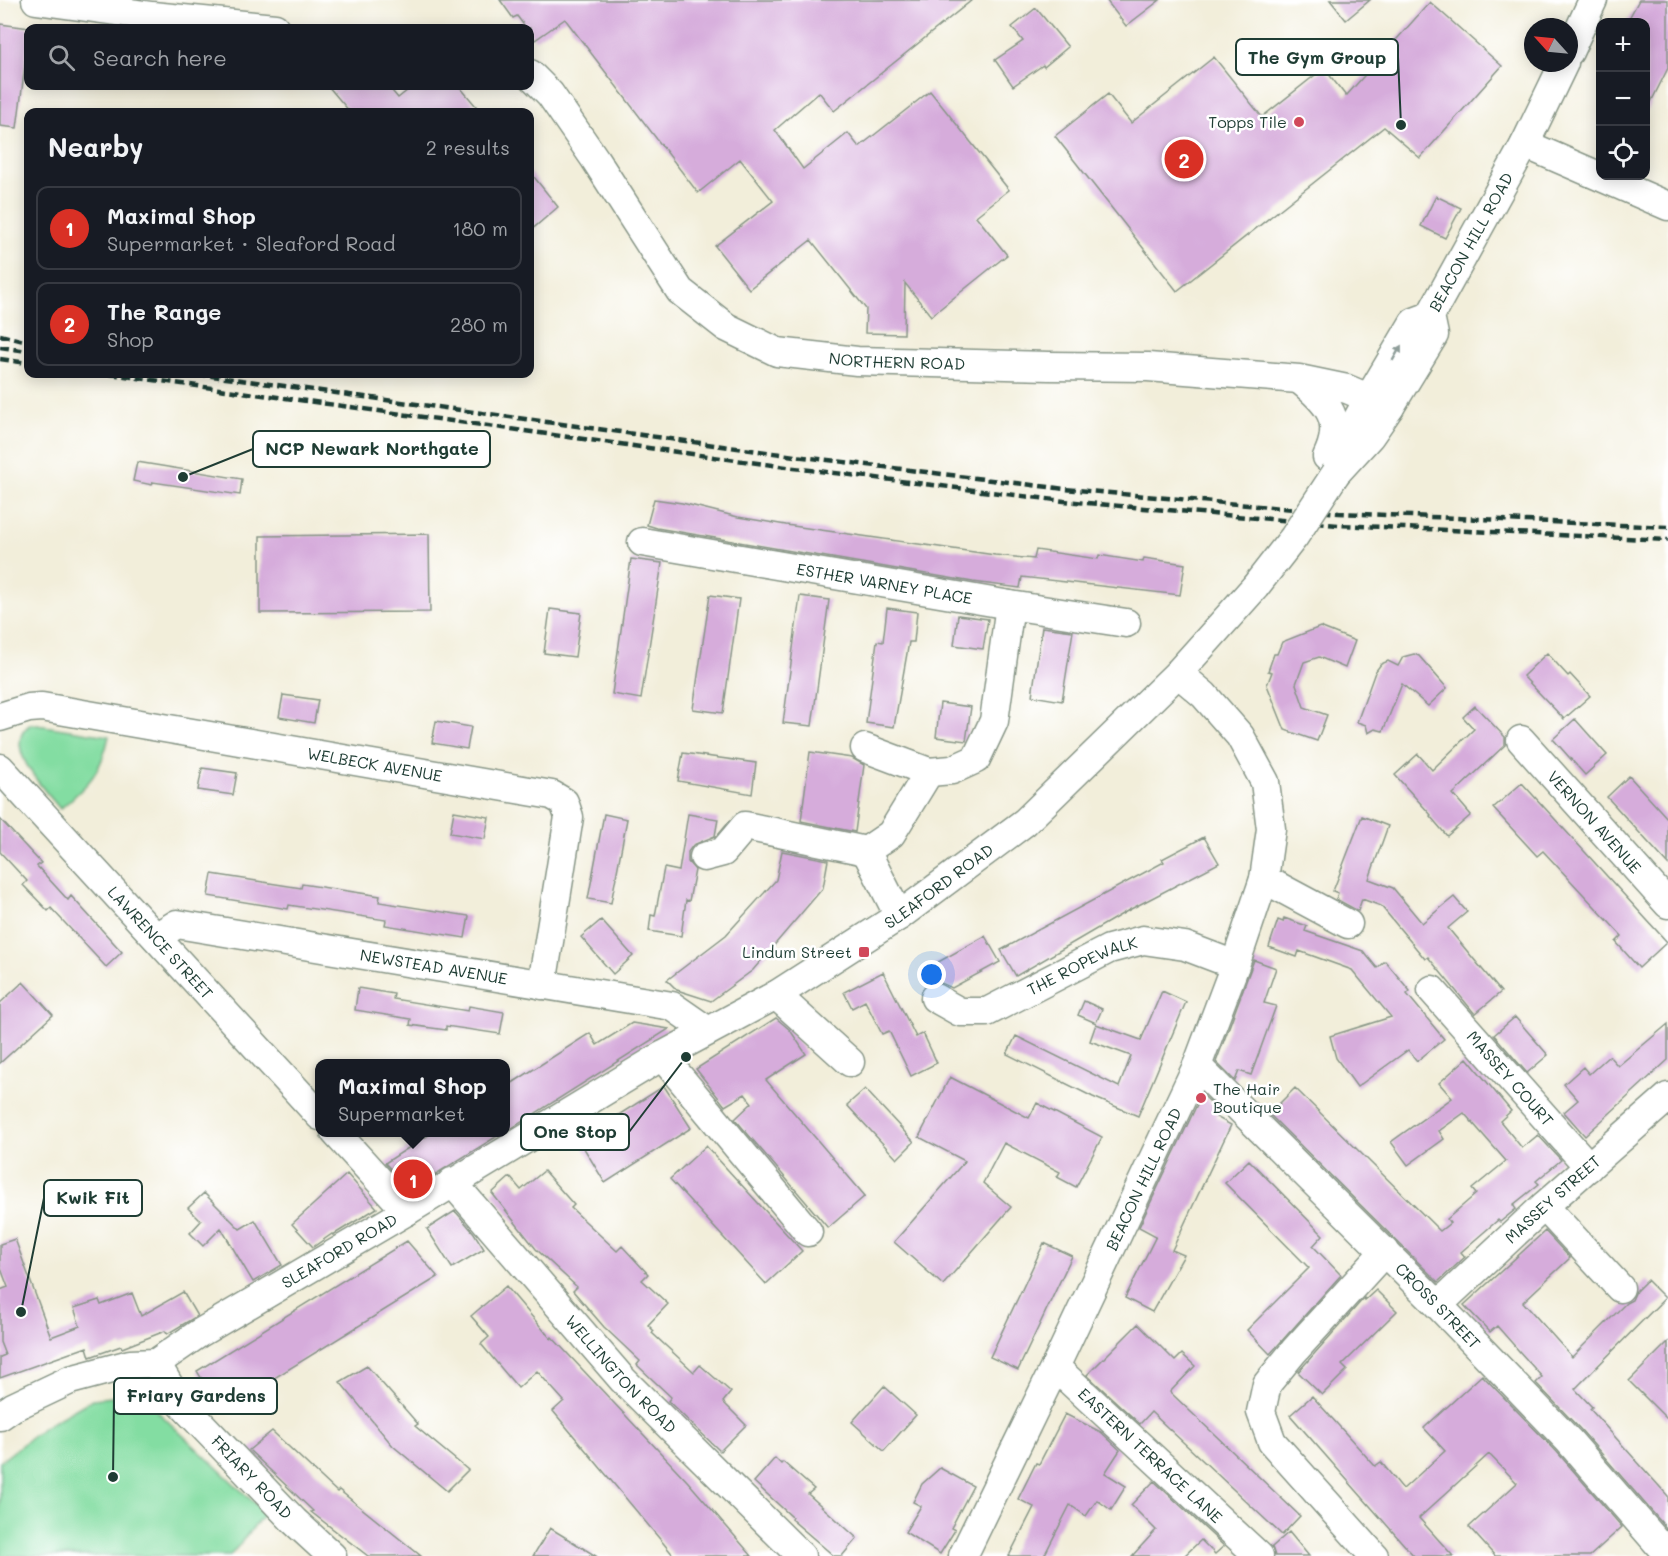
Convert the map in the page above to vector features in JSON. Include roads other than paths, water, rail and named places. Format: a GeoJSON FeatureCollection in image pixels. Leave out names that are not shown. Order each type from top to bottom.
{"type":"FeatureCollection","features":[{"type":"Feature","properties":{"kind":"street"},"geometry":{"type":"LineString","coordinates":[[36,0],[152,16],[234,24]]}},
{"type":"Feature","properties":{"kind":"street"},"geometry":{"type":"LineString","coordinates":[[1578,32],[1593,0]]}},
{"type":"Feature","properties":{"kind":"street","name":"BEACON HILL ROAD"},"geometry":{"type":"LineString","coordinates":[[1380,402],[1414,322],[1430,316],[1526,144],[1560,72]]}},
{"type":"Feature","properties":{"kind":"street","name":"NORTHERN ROAD"},"geometry":{"type":"LineString","coordinates":[[534,79],[556,104],[680,291],[726,327],[777,352],[857,361],[1148,367],[1299,379],[1347,389],[1380,402]]}},
{"type":"Feature","properties":{"kind":"street"},"geometry":{"type":"LineString","coordinates":[[1526,144],[1668,206]]}},
{"type":"Feature","properties":{"kind":"street"},"geometry":{"type":"LineString","coordinates":[[1299,379],[1322,398],[1334,419],[1330,468]]}},
{"type":"Feature","properties":{"kind":"street"},"geometry":{"type":"LineString","coordinates":[[1330,468],[1370,436],[1380,402]]}},
{"type":"Feature","properties":{"kind":"street","name":"SLEAFORD ROAD"},"geometry":{"type":"LineString","coordinates":[[156,1363],[198,1334],[407,1211],[662,1056],[776,994],[899,916],[1025,822],[1178,673],[1255,588],[1294,537],[1330,468]]}},
{"type":"Feature","properties":{"kind":"street","name":"ESTHER VARNEY PLACE"},"geometry":{"type":"LineString","coordinates":[[642,542],[1010,605],[1126,622]]}},
{"type":"Feature","properties":{"kind":"street"},"geometry":{"type":"LineString","coordinates":[[865,748],[929,772],[952,770],[976,759],[994,721],[1010,605]]}},
{"type":"Feature","properties":{"kind":"street","name":"BEACON HILL ROAD"},"geometry":{"type":"LineString","coordinates":[[963,1556],[1197,1066],[1264,879],[1271,829],[1264,782],[1240,735],[1204,695],[1178,673]]}},
{"type":"Feature","properties":{"kind":"street","name":"WELBECK AVENUE"},"geometry":{"type":"LineString","coordinates":[[0,717],[28,708],[42,707],[552,795],[564,802],[569,817],[542,985]]}},
{"type":"Feature","properties":{"kind":"street","name":"VERNON AVENUE"},"geometry":{"type":"LineString","coordinates":[[1521,740],[1668,904]]}},
{"type":"Feature","properties":{"kind":"street","name":"LAWRENCE STREET"},"geometry":{"type":"LineString","coordinates":[[0,768],[315,1111]]}},
{"type":"Feature","properties":{"kind":"street"},"geometry":{"type":"LineString","coordinates":[[704,857],[723,852],[745,826],[866,850],[891,834],[929,772]]}},
{"type":"Feature","properties":{"kind":"street"},"geometry":{"type":"LineString","coordinates":[[866,850],[899,916]]}},
{"type":"Feature","properties":{"kind":"street"},"geometry":{"type":"LineString","coordinates":[[1264,879],[1348,924]]}},
{"type":"Feature","properties":{"kind":"street","name":"NEWSTEAD AVENUE"},"geometry":{"type":"LineString","coordinates":[[156,937],[177,924],[672,1006],[708,1031]]}},
{"type":"Feature","properties":{"kind":"street","name":"THE ROPEWALK"},"geometry":{"type":"LineString","coordinates":[[935,999],[960,1012],[987,1012],[1109,949],[1143,940],[1185,946],[1235,965]]}},
{"type":"Feature","properties":{"kind":"street","name":"MASSEY COURT"},"geometry":{"type":"LineString","coordinates":[[1432,990],[1588,1167]]}},
{"type":"Feature","properties":{"kind":"street"},"geometry":{"type":"LineString","coordinates":[[776,994],[850,1062]]}},
{"type":"Feature","properties":{"kind":"street"},"geometry":{"type":"LineString","coordinates":[[662,1056],[808,1232]]}},
{"type":"Feature","properties":{"kind":"street","name":"CROSS STREET"},"geometry":{"type":"LineString","coordinates":[[1197,1066],[1385,1251],[1569,1441],[1668,1555]]}},
{"type":"Feature","properties":{"kind":"street","name":"MASSEY STREET"},"geometry":{"type":"LineString","coordinates":[[1438,1305],[1544,1206],[1668,1097]]}},
{"type":"Feature","properties":{"kind":"street"},"geometry":{"type":"LineString","coordinates":[[340,1137],[407,1211]]}},
{"type":"Feature","properties":{"kind":"street","name":"WELLINGTON ROAD"},"geometry":{"type":"LineString","coordinates":[[453,1182],[623,1380],[801,1556]]}},
{"type":"Feature","properties":{"kind":"street"},"geometry":{"type":"LineString","coordinates":[[1544,1206],[1620,1288]]}},
{"type":"Feature","properties":{"kind":"street"},"geometry":{"type":"LineString","coordinates":[[1374,1556],[1272,1442],[1261,1412],[1267,1384],[1385,1251]]}},
{"type":"Feature","properties":{"kind":"street"},"geometry":{"type":"LineString","coordinates":[[0,1416],[70,1380],[130,1364],[156,1363]]}},
{"type":"Feature","properties":{"kind":"street","name":"FRIARY ROAD"},"geometry":{"type":"LineString","coordinates":[[156,1363],[177,1399],[294,1521],[332,1556]]}},
{"type":"Feature","properties":{"kind":"street","name":"EASTERN TERRACE LANE"},"geometry":{"type":"LineString","coordinates":[[1055,1367],[1252,1550]]}},
{"type":"Feature","properties":{"kind":"railway"},"geometry":{"type":"LineString","coordinates":[[0,335],[24,341]]}},
{"type":"Feature","properties":{"kind":"railway"},"geometry":{"type":"LineString","coordinates":[[0,347],[24,350]]}},
{"type":"Feature","properties":{"kind":"railway"},"geometry":{"type":"LineString","coordinates":[[0,359],[24,362]]}},
{"type":"Feature","properties":{"kind":"railway"},"geometry":{"type":"LineString","coordinates":[[139,378],[794,468],[1064,501],[1338,525],[1668,540]]}},
{"type":"Feature","properties":{"kind":"railway"},"geometry":{"type":"LineString","coordinates":[[226,378],[795,456],[1065,489],[1339,513],[1668,527]]}},
{"type":"Feature","properties":{"kind":"place","name":"Topps Tile"},"geometry":{"type":"Point","coordinates":[1299,122]}},
{"type":"Feature","properties":{"kind":"place","name":"The Gym Group"},"geometry":{"type":"Point","coordinates":[1401,125]}},
{"type":"Feature","properties":{"kind":"place","name":"The Range"},"geometry":{"type":"Point","coordinates":[1184,159]}},
{"type":"Feature","properties":{"kind":"place","name":"NCP Newark Northgate"},"geometry":{"type":"Point","coordinates":[183,477]}},
{"type":"Feature","properties":{"kind":"place","name":"Lindum Street"},"geometry":{"type":"Point","coordinates":[864,952]}},
{"type":"Feature","properties":{"kind":"place","name":"One Stop"},"geometry":{"type":"Point","coordinates":[686,1057]}},
{"type":"Feature","properties":{"kind":"place","name":"The Hair Boutique"},"geometry":{"type":"Point","coordinates":[1201,1098]}},
{"type":"Feature","properties":{"kind":"place","name":"Maximal Shop"},"geometry":{"type":"Point","coordinates":[413,1179]}},
{"type":"Feature","properties":{"kind":"place","name":"Kwik Fit"},"geometry":{"type":"Point","coordinates":[21,1312]}},
{"type":"Feature","properties":{"kind":"place","name":"Friary Gardens"},"geometry":{"type":"Point","coordinates":[113,1477]}}]}
